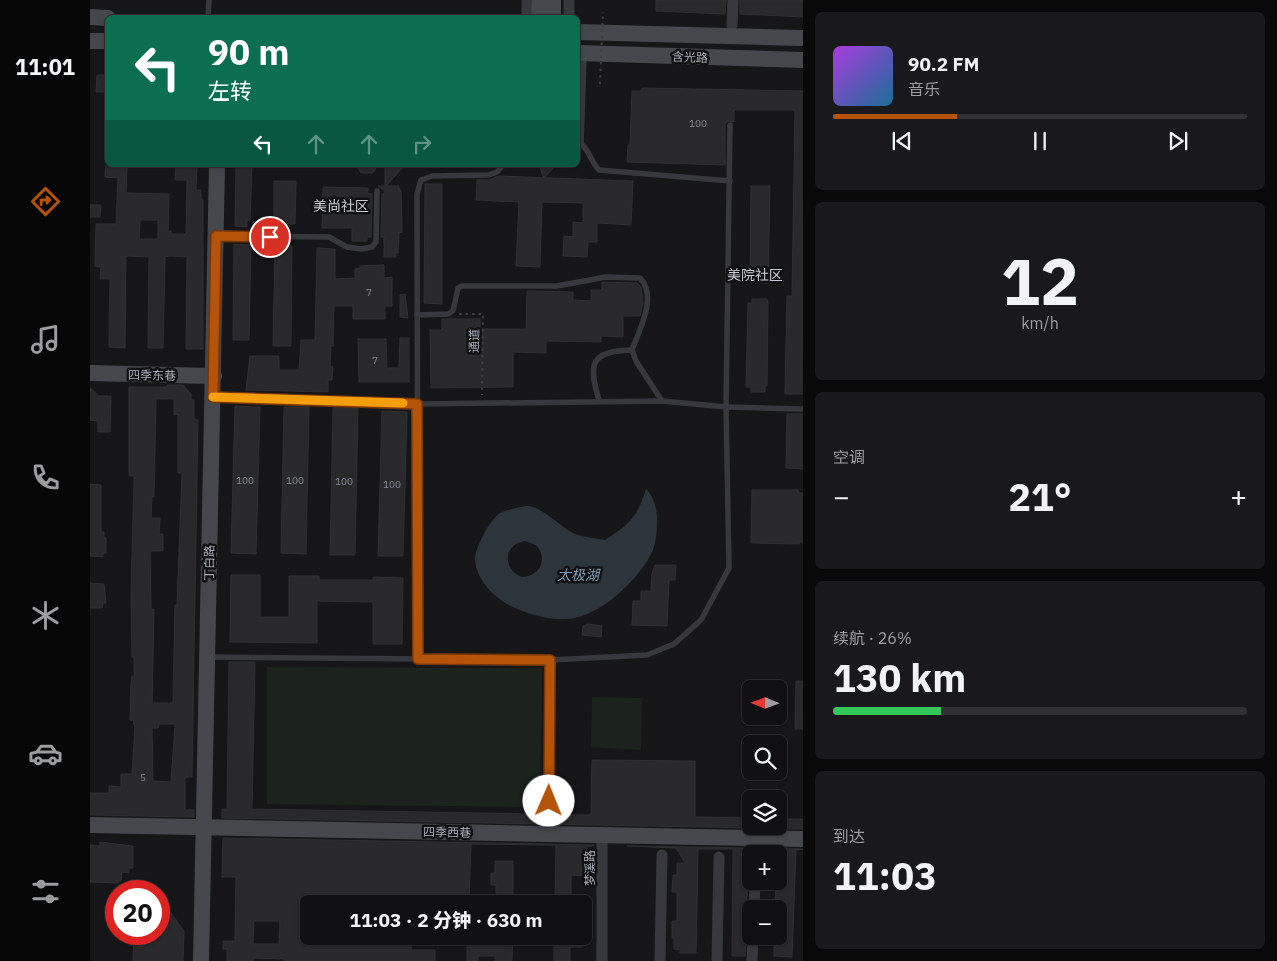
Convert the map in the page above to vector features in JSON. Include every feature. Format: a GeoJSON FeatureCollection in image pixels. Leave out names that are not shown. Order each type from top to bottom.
{"type":"FeatureCollection","features":[{"type":"Feature","properties":{"kind":"street"},"geometry":{"type":"LineString","coordinates":[[526,15],[527,0]]}},
{"type":"Feature","properties":{"kind":"street"},"geometry":{"type":"LineString","coordinates":[[540,0],[540,15]]}},
{"type":"Feature","properties":{"kind":"street"},"geometry":{"type":"LineString","coordinates":[[553,0],[553,15]]}},
{"type":"Feature","properties":{"kind":"street"},"geometry":{"type":"LineString","coordinates":[[569,0],[569,15]]}},
{"type":"Feature","properties":{"kind":"street"},"geometry":{"type":"LineString","coordinates":[[732,25],[733,0]]}},
{"type":"Feature","properties":{"kind":"street"},"geometry":{"type":"LineString","coordinates":[[90,17],[105,18]]}},
{"type":"Feature","properties":{"kind":"street","name":"含光路"},"geometry":{"type":"LineString","coordinates":[[580,32],[803,38]]}},
{"type":"Feature","properties":{"kind":"street"},"geometry":{"type":"LineString","coordinates":[[90,41],[105,41]]}},
{"type":"Feature","properties":{"kind":"street","name":"含光路"},"geometry":{"type":"LineString","coordinates":[[581,54],[803,60]]}},
{"type":"Feature","properties":{"kind":"street","name":"丁白路"},"geometry":{"type":"LineString","coordinates":[[200,961],[217,167]]}},
{"type":"Feature","properties":{"kind":"street","name":"四季东巷"},"geometry":{"type":"LineString","coordinates":[[90,373],[214,376]]}},
{"type":"Feature","properties":{"kind":"street","name":"四季西巷"},"geometry":{"type":"LineString","coordinates":[[90,825],[803,839]]}},
{"type":"Feature","properties":{"kind":"street","name":"梦溪路"},"geometry":{"type":"LineString","coordinates":[[602,836],[602,961]]}},
{"type":"Feature","properties":{"kind":"street"},"geometry":{"type":"LineString","coordinates":[[660,961],[662,855]]}},
{"type":"Feature","properties":{"kind":"street"},"geometry":{"type":"LineString","coordinates":[[717,961],[719,858]]}},
{"type":"Feature","properties":{"kind":"street"},"geometry":{"type":"LineString","coordinates":[[752,961],[753,945]]}},
{"type":"Feature","properties":{"kind":"lane"},"geometry":{"type":"LineString","coordinates":[[208,15],[209,0]]}},
{"type":"Feature","properties":{"kind":"lane"},"geometry":{"type":"LineString","coordinates":[[580,99],[581,54]]}},
{"type":"Feature","properties":{"kind":"lane"},"geometry":{"type":"LineString","coordinates":[[207,657],[550,660],[648,655],[674,644],[700,620],[729,568],[726,407],[730,124]]}},
{"type":"Feature","properties":{"kind":"lane"},"geometry":{"type":"LineString","coordinates":[[580,145],[589,152],[599,170],[730,181]]}},
{"type":"Feature","properties":{"kind":"lane"},"geometry":{"type":"LineString","coordinates":[[418,659],[417,194],[421,180],[432,176],[489,175],[497,172],[501,167]]}},
{"type":"Feature","properties":{"kind":"lane"},"geometry":{"type":"LineString","coordinates":[[216,236],[329,237],[346,247],[361,249],[372,247],[376,242],[377,191]]}},
{"type":"Feature","properties":{"kind":"lane"},"geometry":{"type":"LineString","coordinates":[[417,315],[448,314],[453,312],[458,288],[462,286],[557,286],[606,277],[640,278],[646,283],[647,293],[644,323],[632,350],[636,361],[662,400]]}},
{"type":"Feature","properties":{"kind":"lane"},"geometry":{"type":"LineString","coordinates":[[599,400],[593,380],[592,367],[597,360],[606,354],[632,350]]}},
{"type":"Feature","properties":{"kind":"lane"},"geometry":{"type":"LineString","coordinates":[[213,397],[417,404],[662,400],[726,407],[803,409]]}},
{"type":"Feature","properties":{"kind":"lane"},"geometry":{"type":"LineString","coordinates":[[549,801],[550,660]]}},
{"type":"Feature","properties":{"kind":"path"},"geometry":{"type":"LineString","coordinates":[[600,84],[603,12]]}},
{"type":"Feature","properties":{"kind":"path","name":"通道"},"geometry":{"type":"LineString","coordinates":[[448,314],[483,314],[482,402]]}},
{"type":"Feature","properties":{"kind":"shaded area"},"geometry":{"type":"Polygon","coordinates":[[[267,667],[542,668],[540,807],[267,804],[267,667]]]}},
{"type":"Feature","properties":{"kind":"shaded area"},"geometry":{"type":"Polygon","coordinates":[[[592,697],[642,698],[641,750],[591,747],[592,697]]]}},
{"type":"Feature","properties":{"kind":"water","name":"太极湖"},"geometry":{"type":"Polygon","coordinates":[[[646,489],[652,498],[657,516],[653,550],[629,584],[606,604],[593,611],[580,617],[568,619],[549,618],[531,614],[512,607],[497,597],[484,583],[476,568],[475,559],[481,541],[488,527],[500,513],[520,507],[532,507],[575,534],[605,540],[632,519],[640,506],[646,489]],[[525,541],[512,547],[509,552],[508,563],[515,574],[522,577],[529,576],[541,566],[542,555],[536,545],[525,541]]]}},
{"type":"Feature","properties":{"kind":"building"},"geometry":{"type":"Polygon","coordinates":[[[656,0],[726,0],[725,14],[656,11],[656,0]]]}},
{"type":"Feature","properties":{"kind":"building"},"geometry":{"type":"Polygon","coordinates":[[[740,0],[803,0],[803,17],[740,14],[740,0]]]}},
{"type":"Feature","properties":{"kind":"building"},"geometry":{"type":"Polygon","coordinates":[[[97,75],[105,75],[105,92],[96,92],[97,75]]]}},
{"type":"Feature","properties":{"kind":"building"},"geometry":{"type":"Polygon","coordinates":[[[642,88],[803,91],[802,394],[785,394],[787,296],[792,296],[795,110],[734,110],[734,122],[728,121],[725,124],[725,165],[627,162],[628,145],[630,145],[632,91],[642,91],[642,88]]]}},
{"type":"Feature","properties":{"kind":"building"},"geometry":{"type":"Polygon","coordinates":[[[106,167],[127,167],[126,193],[169,194],[168,231],[171,231],[171,234],[186,234],[187,180],[175,180],[176,167],[197,167],[196,190],[201,190],[201,200],[203,200],[203,349],[186,349],[187,257],[170,256],[165,257],[163,348],[148,348],[149,257],[126,256],[125,348],[109,347],[110,279],[100,279],[101,267],[95,266],[96,224],[116,224],[118,178],[105,177],[106,167]],[[140,220],[139,239],[158,239],[158,220],[140,220]]]}},
{"type":"Feature","properties":{"kind":"building"},"geometry":{"type":"Polygon","coordinates":[[[236,167],[252,167],[250,220],[247,220],[247,227],[235,226],[236,167]]]}},
{"type":"Feature","properties":{"kind":"building"},"geometry":{"type":"Polygon","coordinates":[[[357,167],[377,167],[373,173],[361,173],[357,167]]]}},
{"type":"Feature","properties":{"kind":"building"},"geometry":{"type":"Polygon","coordinates":[[[385,167],[403,167],[386,186],[399,186],[399,190],[401,190],[402,233],[399,232],[398,253],[396,252],[396,257],[384,257],[384,237],[381,237],[382,194],[385,194],[385,191],[378,186],[385,186],[385,167]]]}},
{"type":"Feature","properties":{"kind":"building"},"geometry":{"type":"Polygon","coordinates":[[[540,167],[554,167],[544,178],[540,167]]]}},
{"type":"Feature","properties":{"kind":"building"},"geometry":{"type":"Polygon","coordinates":[[[499,176],[633,181],[631,225],[597,223],[597,242],[588,242],[587,257],[563,256],[564,236],[573,237],[573,222],[583,223],[583,203],[542,202],[540,267],[516,266],[519,202],[476,200],[477,180],[489,180],[499,176]]]}},
{"type":"Feature","properties":{"kind":"building"},"geometry":{"type":"Polygon","coordinates":[[[274,181],[296,181],[295,224],[274,224],[274,181]]]}},
{"type":"Feature","properties":{"kind":"building"},"geometry":{"type":"Polygon","coordinates":[[[425,184],[442,184],[442,304],[424,303],[425,184]]]}},
{"type":"Feature","properties":{"kind":"building"},"geometry":{"type":"Polygon","coordinates":[[[751,186],[770,186],[768,283],[750,283],[751,186]]]}},
{"type":"Feature","properties":{"kind":"building"},"geometry":{"type":"Polygon","coordinates":[[[323,187],[368,188],[368,194],[372,194],[371,237],[367,237],[367,241],[352,241],[352,228],[322,228],[323,187]]]}},
{"type":"Feature","properties":{"kind":"building"},"geometry":{"type":"Polygon","coordinates":[[[90,205],[101,205],[100,217],[90,217],[90,205]]]}},
{"type":"Feature","properties":{"kind":"building"},"geometry":{"type":"Polygon","coordinates":[[[234,244],[251,245],[249,340],[233,340],[234,244]]]}},
{"type":"Feature","properties":{"kind":"building"},"geometry":{"type":"Polygon","coordinates":[[[275,246],[292,246],[291,346],[273,346],[275,246]]]}},
{"type":"Feature","properties":{"kind":"building"},"geometry":{"type":"Polygon","coordinates":[[[317,248],[335,249],[335,279],[355,278],[355,269],[360,268],[360,266],[384,265],[384,278],[392,277],[392,306],[385,306],[385,319],[353,319],[353,306],[334,306],[333,346],[331,346],[330,366],[333,367],[332,380],[328,380],[328,392],[246,390],[250,356],[279,356],[279,370],[299,370],[301,340],[315,340],[317,248]]]}},
{"type":"Feature","properties":{"kind":"building"},"geometry":{"type":"Polygon","coordinates":[[[602,282],[637,283],[641,287],[643,303],[640,316],[623,316],[623,337],[601,336],[601,342],[546,341],[546,353],[513,352],[513,387],[431,388],[430,330],[442,330],[442,319],[480,319],[480,329],[526,329],[527,291],[573,292],[573,300],[591,301],[591,290],[602,290],[602,282]]]}},
{"type":"Feature","properties":{"kind":"building"},"geometry":{"type":"Polygon","coordinates":[[[405,294],[408,318],[400,317],[400,295],[405,294]]]}},
{"type":"Feature","properties":{"kind":"building"},"geometry":{"type":"Polygon","coordinates":[[[752,299],[767,299],[768,304],[767,386],[765,386],[765,392],[751,392],[751,387],[746,387],[748,303],[752,303],[752,299]]]}},
{"type":"Feature","properties":{"kind":"building"},"geometry":{"type":"Polygon","coordinates":[[[400,338],[409,338],[409,382],[359,382],[358,339],[386,339],[387,368],[399,368],[400,338]]]}},
{"type":"Feature","properties":{"kind":"building"},"geometry":{"type":"Polygon","coordinates":[[[167,385],[183,385],[191,394],[191,400],[194,400],[194,419],[198,420],[192,777],[185,777],[185,810],[194,810],[194,817],[90,815],[90,793],[109,793],[109,786],[121,787],[121,774],[132,774],[135,728],[133,720],[130,720],[131,684],[132,676],[134,676],[131,594],[134,476],[129,476],[129,387],[167,387],[167,385]],[[156,399],[154,497],[152,497],[151,518],[160,518],[159,534],[163,534],[163,551],[150,551],[151,609],[154,609],[152,703],[173,703],[175,605],[177,605],[182,473],[178,473],[178,414],[174,415],[174,399],[156,399]],[[159,724],[158,728],[152,728],[153,781],[171,782],[175,724],[159,724]]]}},
{"type":"Feature","properties":{"kind":"building"},"geometry":{"type":"Polygon","coordinates":[[[90,388],[99,396],[111,396],[110,432],[98,432],[98,421],[90,420],[90,388]]]}},
{"type":"Feature","properties":{"kind":"building"},"geometry":{"type":"Polygon","coordinates":[[[235,406],[260,407],[256,554],[231,553],[235,406]]]}},
{"type":"Feature","properties":{"kind":"building"},"geometry":{"type":"Polygon","coordinates":[[[284,407],[309,407],[306,554],[281,553],[284,407]]]}},
{"type":"Feature","properties":{"kind":"building"},"geometry":{"type":"Polygon","coordinates":[[[333,408],[358,408],[355,555],[330,555],[333,408]]]}},
{"type":"Feature","properties":{"kind":"building"},"geometry":{"type":"Polygon","coordinates":[[[382,411],[407,412],[403,556],[378,556],[382,411]]]}},
{"type":"Feature","properties":{"kind":"building"},"geometry":{"type":"Polygon","coordinates":[[[787,414],[803,414],[803,469],[786,468],[787,414]]]}},
{"type":"Feature","properties":{"kind":"building"},"geometry":{"type":"Polygon","coordinates":[[[90,484],[101,485],[101,532],[104,532],[104,538],[106,538],[106,553],[103,553],[103,557],[90,556],[90,484]]]}},
{"type":"Feature","properties":{"kind":"building"},"geometry":{"type":"Polygon","coordinates":[[[752,490],[798,490],[798,493],[803,493],[803,542],[799,542],[799,544],[751,543],[752,490]]]}},
{"type":"Feature","properties":{"kind":"building"},"geometry":{"type":"Polygon","coordinates":[[[655,565],[676,565],[675,580],[669,580],[667,626],[632,625],[633,601],[641,601],[641,591],[651,591],[652,573],[655,565]]]}},
{"type":"Feature","properties":{"kind":"building"},"geometry":{"type":"Polygon","coordinates":[[[231,575],[260,575],[260,617],[289,617],[289,576],[319,576],[319,580],[373,580],[373,577],[403,578],[402,644],[373,644],[373,602],[317,601],[317,643],[230,642],[231,575]]]}},
{"type":"Feature","properties":{"kind":"building"},"geometry":{"type":"Polygon","coordinates":[[[90,583],[104,584],[106,603],[103,603],[102,608],[90,608],[90,583]]]}},
{"type":"Feature","properties":{"kind":"building"},"geometry":{"type":"Polygon","coordinates":[[[588,624],[602,626],[601,637],[582,635],[583,626],[588,624]]]}},
{"type":"Feature","properties":{"kind":"building"},"geometry":{"type":"Polygon","coordinates":[[[229,662],[255,662],[252,809],[535,814],[535,806],[553,807],[553,815],[591,815],[592,760],[695,761],[695,817],[742,818],[742,828],[222,818],[222,809],[227,809],[229,662]]]}},
{"type":"Feature","properties":{"kind":"building"},"geometry":{"type":"Polygon","coordinates":[[[796,681],[803,681],[803,729],[795,729],[796,681]]]}},
{"type":"Feature","properties":{"kind":"building"},"geometry":{"type":"Polygon","coordinates":[[[787,819],[803,819],[803,829],[787,829],[787,819]]]}},
{"type":"Feature","properties":{"kind":"building"},"geometry":{"type":"Polygon","coordinates":[[[223,838],[594,845],[586,846],[585,876],[571,875],[571,895],[555,895],[556,845],[471,844],[469,895],[300,895],[300,945],[411,945],[411,950],[435,950],[435,961],[284,961],[284,959],[253,958],[253,961],[227,961],[227,949],[223,949],[223,941],[235,941],[236,877],[222,877],[223,838]],[[254,921],[253,944],[279,944],[280,921],[254,921]]]}},
{"type":"Feature","properties":{"kind":"building"},"geometry":{"type":"Polygon","coordinates":[[[100,842],[133,846],[133,868],[129,868],[129,873],[122,872],[121,880],[90,882],[90,845],[100,846],[100,842]]]}},
{"type":"Feature","properties":{"kind":"building"},"geometry":{"type":"Polygon","coordinates":[[[627,846],[742,848],[742,890],[747,890],[747,900],[742,900],[742,945],[746,945],[745,956],[732,956],[733,849],[698,849],[696,953],[680,953],[680,950],[674,949],[672,921],[677,921],[677,892],[672,892],[673,875],[677,875],[677,863],[685,863],[676,848],[627,846]]]}},
{"type":"Feature","properties":{"kind":"building"},"geometry":{"type":"Polygon","coordinates":[[[787,849],[803,849],[796,850],[792,957],[774,956],[774,945],[787,945],[787,900],[775,900],[776,890],[787,890],[787,849]]]}},
{"type":"Feature","properties":{"kind":"building"},"geometry":{"type":"Polygon","coordinates":[[[495,861],[513,861],[513,895],[496,895],[496,885],[491,885],[491,873],[495,873],[495,861]]]}},
{"type":"Feature","properties":{"kind":"building"},"geometry":{"type":"Polygon","coordinates":[[[170,911],[184,931],[183,961],[133,961],[134,945],[170,945],[170,911]]]}},
{"type":"Feature","properties":{"kind":"building"},"geometry":{"type":"Polygon","coordinates":[[[467,945],[513,945],[512,961],[495,961],[495,956],[478,956],[478,961],[467,961],[467,945]]]}},
{"type":"Feature","properties":{"kind":"building"},"geometry":{"type":"Polygon","coordinates":[[[554,945],[583,945],[583,947],[570,947],[570,961],[554,961],[554,945]]]}},
{"type":"Feature","properties":{"kind":"slow traffic"},"geometry":{"type":"LineString","coordinates":[[213,397],[403,403]]}},
{"type":"Feature","properties":{"kind":"district","name":"美尚社区"},"geometry":{"type":"Point","coordinates":[341,206]}},
{"type":"Feature","properties":{"kind":"district","name":"美院社区"},"geometry":{"type":"Point","coordinates":[755,275]}},
{"type":"Feature","properties":{"kind":"route"},"geometry":{"type":"LineString","coordinates":[[270,237],[216,236],[213,397],[417,404],[418,659],[550,660],[549,801]]}}]}
